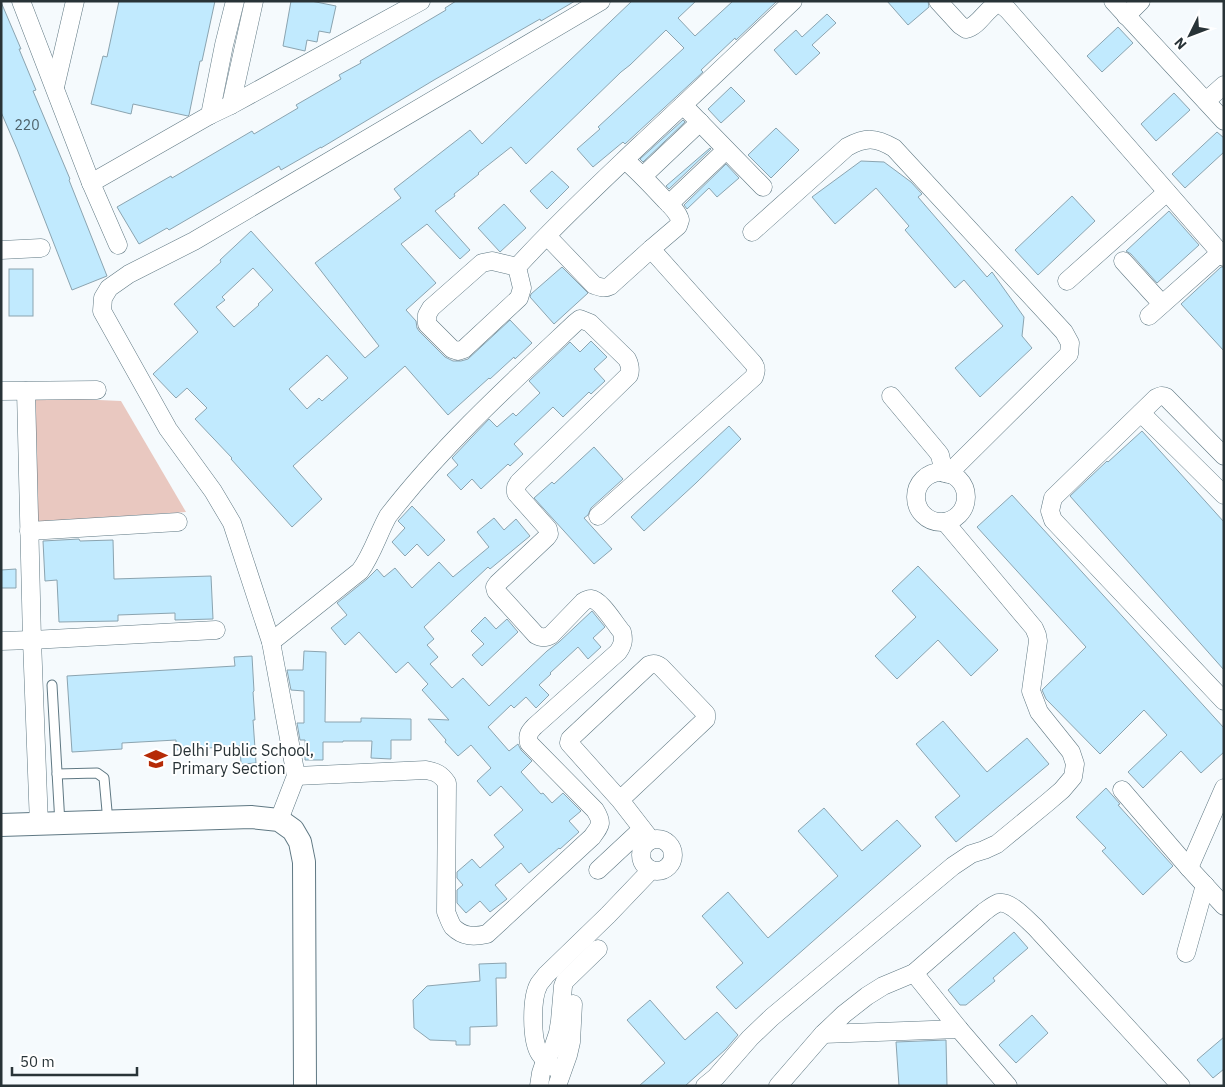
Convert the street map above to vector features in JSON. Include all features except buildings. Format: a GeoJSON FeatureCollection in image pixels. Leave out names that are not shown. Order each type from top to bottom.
{"type":"FeatureCollection","features":[{"type":"Feature","properties":{"kind":"street"},"geometry":{"type":"LineString","coordinates":[[21,1],[91,183],[118,244]]}},
{"type":"Feature","properties":{"kind":"street"},"geometry":{"type":"LineString","coordinates":[[54,87],[74,1]]}},
{"type":"Feature","properties":{"kind":"street"},"geometry":{"type":"LineString","coordinates":[[210,115],[234,1]]}},
{"type":"Feature","properties":{"kind":"street"},"geometry":{"type":"LineString","coordinates":[[231,105],[254,1]]}},
{"type":"Feature","properties":{"kind":"street"},"geometry":{"type":"LineString","coordinates":[[279,820],[296,776],[271,642],[232,523],[213,491],[168,429],[102,310],[103,298],[109,288],[129,274],[194,241],[601,1]]}},
{"type":"Feature","properties":{"kind":"street"},"geometry":{"type":"LineString","coordinates":[[517,268],[625,160],[793,1]]}},
{"type":"Feature","properties":{"kind":"street"},"geometry":{"type":"LineString","coordinates":[[938,1],[966,29],[974,26],[993,6],[1003,3],[1167,192],[1221,249],[1155,310],[1123,261]]}},
{"type":"Feature","properties":{"kind":"street"},"geometry":{"type":"LineString","coordinates":[[1113,1],[1224,121]]}},
{"type":"Feature","properties":{"kind":"street"},"geometry":{"type":"LineString","coordinates":[[1126,16],[1141,1]]}},
{"type":"Feature","properties":{"kind":"street"},"geometry":{"type":"LineString","coordinates":[[91,183],[210,115],[418,2]]}},
{"type":"Feature","properties":{"kind":"street"},"geometry":{"type":"LineString","coordinates":[[1206,101],[1224,85]]}},
{"type":"Feature","properties":{"kind":"street"},"geometry":{"type":"LineString","coordinates":[[683,105],[763,187]]}},
{"type":"Feature","properties":{"kind":"street"},"geometry":{"type":"LineString","coordinates":[[643,176],[700,122]]}},
{"type":"Feature","properties":{"kind":"street"},"geometry":{"type":"LineString","coordinates":[[752,232],[846,147],[857,141],[881,140],[894,148],[1064,332],[1070,344],[1069,354],[943,473]]}},
{"type":"Feature","properties":{"kind":"street"},"geometry":{"type":"LineString","coordinates":[[669,204],[726,150]]}},
{"type":"Feature","properties":{"kind":"street"},"geometry":{"type":"LineString","coordinates":[[547,236],[594,284],[601,288],[606,288],[678,226],[679,216],[643,176],[625,160]]}},
{"type":"Feature","properties":{"kind":"street"},"geometry":{"type":"LineString","coordinates":[[1067,281],[1167,192]]}},
{"type":"Feature","properties":{"kind":"street"},"geometry":{"type":"LineString","coordinates":[[1,250],[41,248]]}},
{"type":"Feature","properties":{"kind":"street"},"geometry":{"type":"LineString","coordinates":[[598,516],[754,377],[756,372],[754,363],[651,249]]}},
{"type":"Feature","properties":{"kind":"street"},"geometry":{"type":"LineString","coordinates":[[492,261],[517,268],[522,288],[518,298],[464,349],[458,351],[452,349],[427,324],[426,315],[431,308],[482,263],[492,261]]}},
{"type":"Feature","properties":{"kind":"street"},"geometry":{"type":"LineString","coordinates":[[271,642],[360,571],[388,516],[429,466],[506,387],[575,322],[580,319],[590,323],[628,360],[631,370],[629,375],[516,487],[516,494],[548,529],[549,534],[495,587],[496,591],[541,637],[551,635],[588,599],[593,599],[599,603],[622,632],[622,647],[618,652],[535,726],[527,737],[529,743],[595,810],[601,819],[600,826],[592,837],[487,934],[476,937],[463,934],[453,926],[446,912],[447,783],[442,775],[426,770],[296,776]]}},
{"type":"Feature","properties":{"kind":"street"},"geometry":{"type":"LineString","coordinates":[[1,391],[97,390]]}},
{"type":"Feature","properties":{"kind":"street"},"geometry":{"type":"LineString","coordinates":[[26,391],[32,640],[49,825]]}},
{"type":"Feature","properties":{"kind":"street"},"geometry":{"type":"LineString","coordinates":[[1224,456],[1166,396],[1162,395],[1156,398],[1053,498],[1050,511],[1053,520],[1224,701]]}},
{"type":"Feature","properties":{"kind":"street"},"geometry":{"type":"LineString","coordinates":[[887,399],[943,473]]}},
{"type":"Feature","properties":{"kind":"street"},"geometry":{"type":"LineString","coordinates":[[1142,412],[1224,495]]}},
{"type":"Feature","properties":{"kind":"street"},"geometry":{"type":"LineString","coordinates":[[943,473],[952,475],[963,486],[966,493],[966,501],[959,515],[952,520],[937,522],[922,514],[916,498],[917,489],[928,476],[943,473]]}},
{"type":"Feature","properties":{"kind":"street"},"geometry":{"type":"LineString","coordinates":[[29,531],[178,522]]}},
{"type":"Feature","properties":{"kind":"street"},"geometry":{"type":"LineString","coordinates":[[705,1086],[716,1077],[750,1038],[800,993],[960,861],[971,854],[997,844],[1062,790],[1073,776],[1075,764],[1071,752],[1039,712],[1031,691],[1038,641],[1034,628],[945,522]]}},
{"type":"Feature","properties":{"kind":"street"},"geometry":{"type":"LineString","coordinates":[[1,641],[216,630]]}},
{"type":"Feature","properties":{"kind":"street"},"geometry":{"type":"LineString","coordinates":[[620,800],[706,719],[706,714],[658,665],[649,665],[569,741],[570,745],[620,800],[647,835],[666,842],[670,846],[673,855],[670,865],[662,871],[651,870],[643,863],[641,858],[647,835]]}},
{"type":"Feature","properties":{"kind":"street"},"geometry":{"type":"LineString","coordinates":[[1189,868],[1224,788]]}},
{"type":"Feature","properties":{"kind":"street"},"geometry":{"type":"LineString","coordinates":[[1122,790],[1224,906]]}},
{"type":"Feature","properties":{"kind":"street"},"geometry":{"type":"LineString","coordinates":[[1,826],[251,818],[279,820],[293,830],[303,850],[304,862],[305,1086]]}},
{"type":"Feature","properties":{"kind":"street"},"geometry":{"type":"LineString","coordinates":[[598,870],[647,835]]}},
{"type":"Feature","properties":{"kind":"street"},"geometry":{"type":"LineString","coordinates":[[559,1079],[538,1050],[534,1035],[534,1004],[539,984],[651,870]]}},
{"type":"Feature","properties":{"kind":"street"},"geometry":{"type":"LineString","coordinates":[[1186,953],[1205,885]]}},
{"type":"Feature","properties":{"kind":"street"},"geometry":{"type":"LineString","coordinates":[[778,1086],[823,1034],[844,1014],[867,996],[884,986],[914,973],[984,912],[1002,902],[1008,904],[1035,928],[1182,1086]]}},
{"type":"Feature","properties":{"kind":"street"},"geometry":{"type":"LineString","coordinates":[[539,1086],[545,1061],[553,1048],[558,1033],[565,981],[602,954],[574,989],[571,1042],[559,1079]]}},
{"type":"Feature","properties":{"kind":"street"},"geometry":{"type":"LineString","coordinates":[[914,973],[1008,1086]]}},
{"type":"Feature","properties":{"kind":"street"},"geometry":{"type":"LineString","coordinates":[[823,1034],[959,1029]]}},
{"type":"Feature","properties":{"kind":"lane"},"geometry":{"type":"LineString","coordinates":[[49,825],[57,774],[52,685]]}},
{"type":"Feature","properties":{"kind":"lane"},"geometry":{"type":"LineString","coordinates":[[57,774],[97,773],[104,778],[108,823]]}},
{"type":"Feature","properties":{"kind":"shaded area"},"geometry":{"type":"Polygon","coordinates":[[[32,397],[121,401],[186,512],[34,522],[32,397]]]}},
{"type":"Feature","properties":{"kind":"place","name":"Delhi Public School, Primary Section"},"geometry":{"type":"Point","coordinates":[156,759]}}]}
